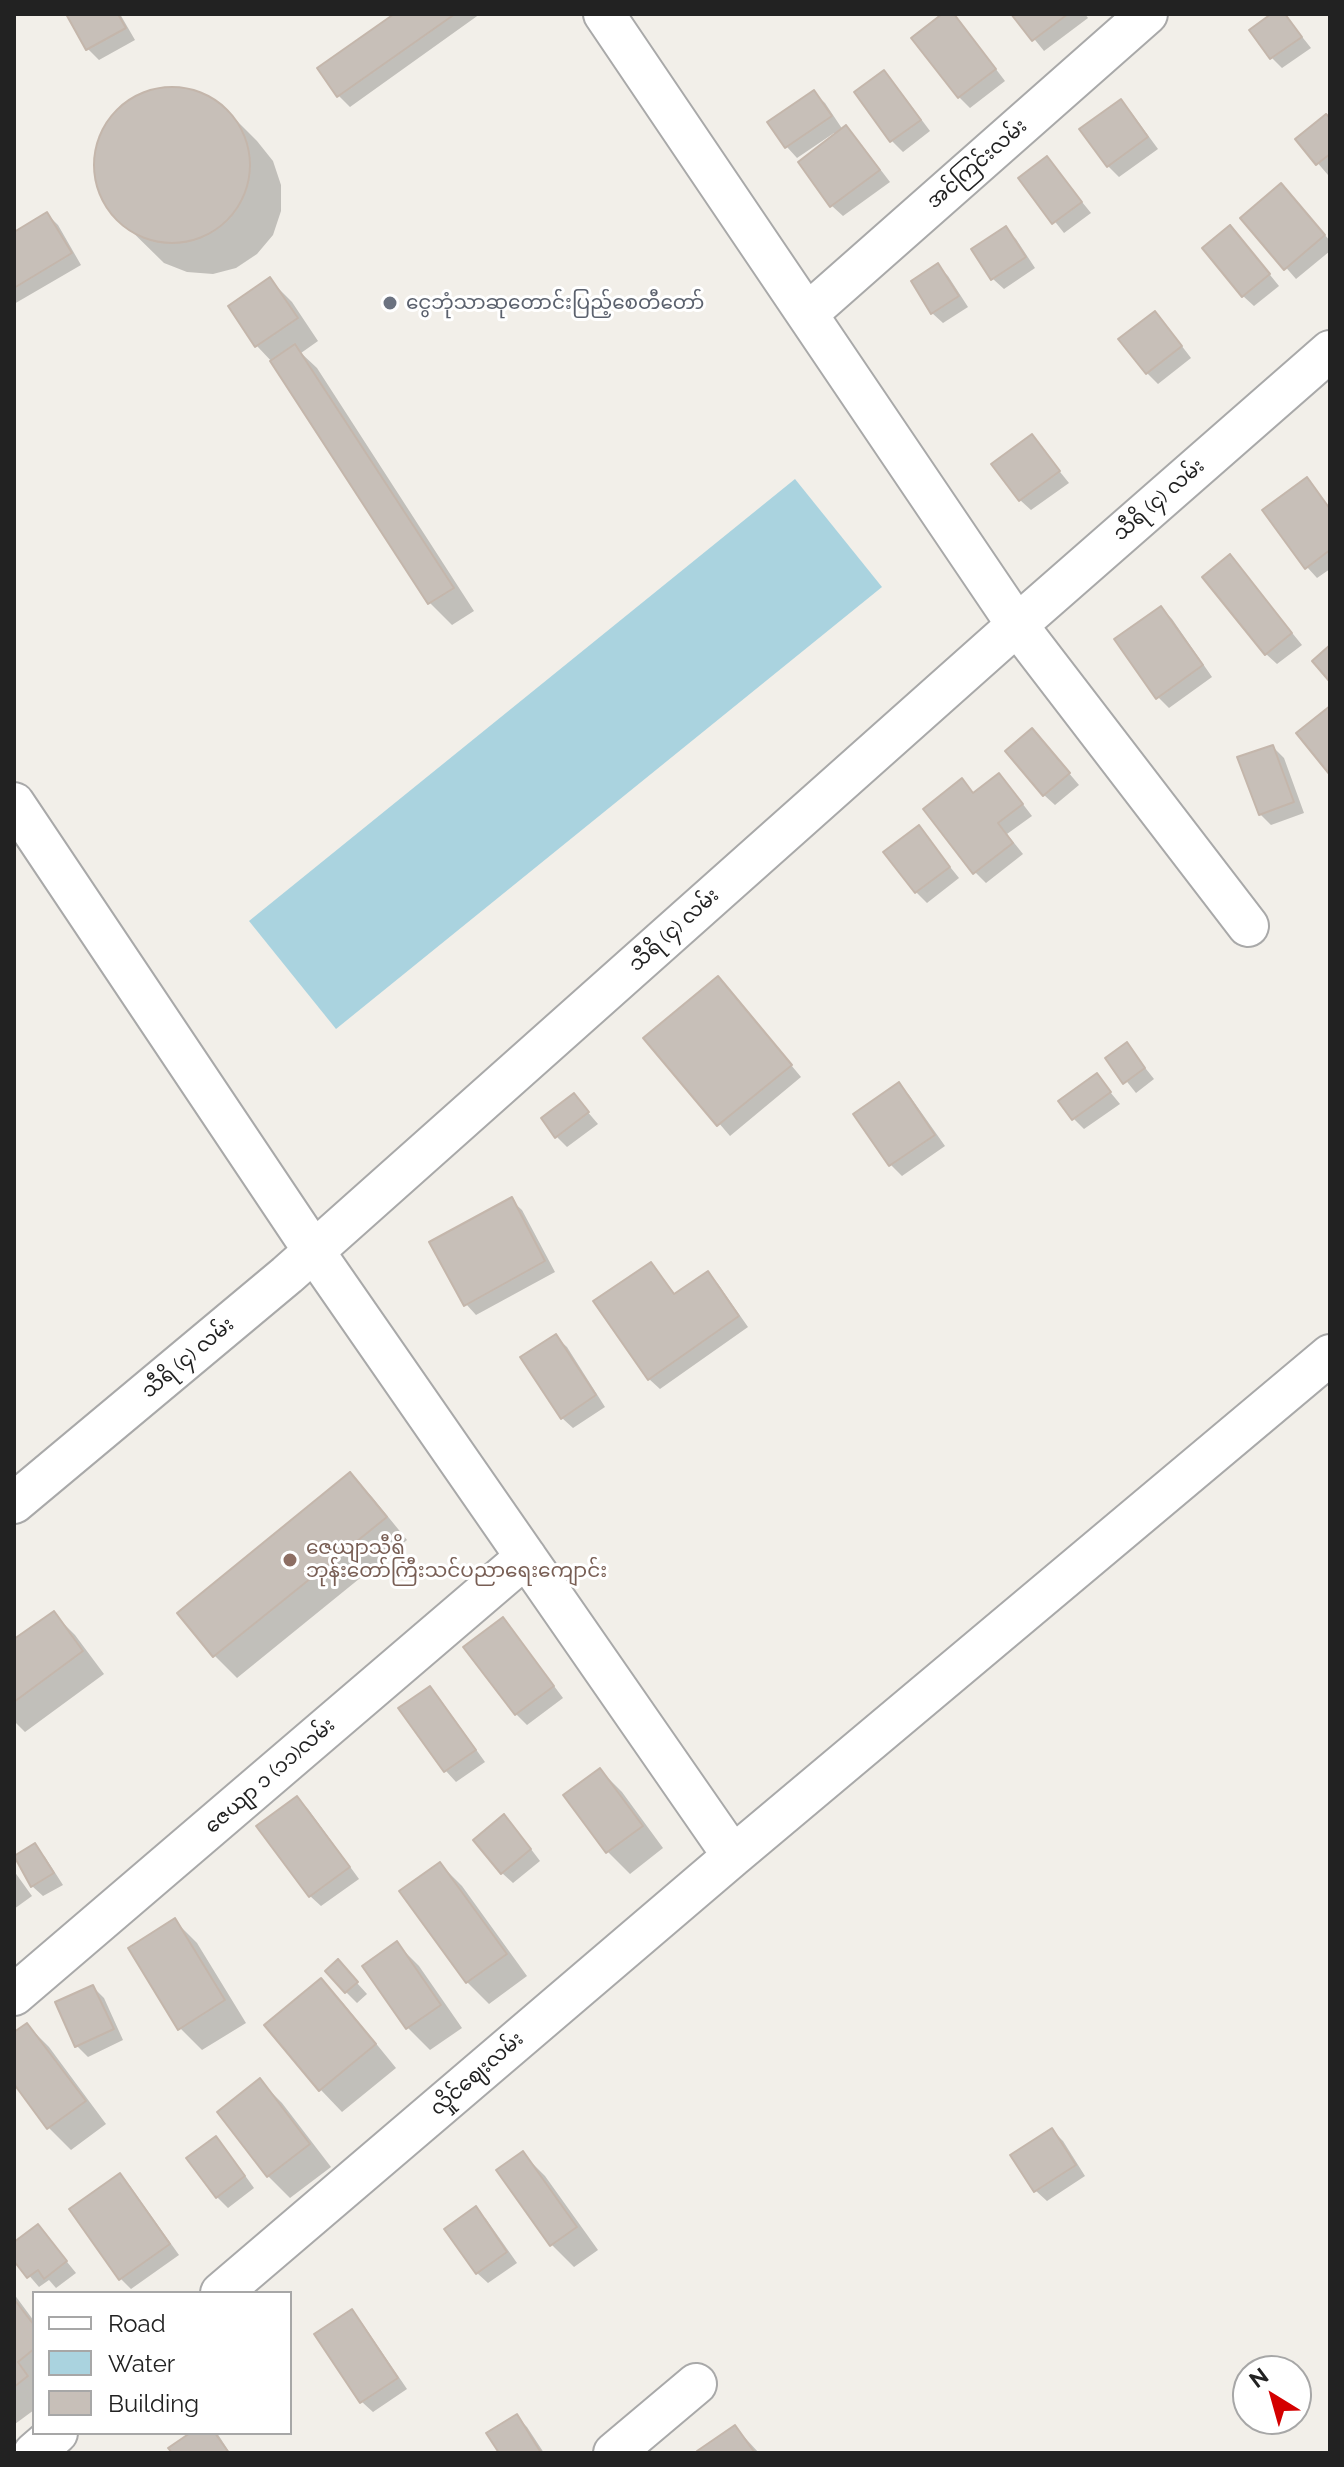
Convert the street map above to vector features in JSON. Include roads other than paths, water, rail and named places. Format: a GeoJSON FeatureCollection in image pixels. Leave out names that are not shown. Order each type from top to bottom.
{"type":"FeatureCollection","features":[{"type":"Feature","properties":{"kind":"street"},"geometry":{"type":"LineString","coordinates":[[604,14],[1017,625],[1248,926]]}},
{"type":"Feature","properties":{"kind":"street","name":"အင်ကြင်းလမ်း"},"geometry":{"type":"LineString","coordinates":[[807,314],[1147,14]]}},
{"type":"Feature","properties":{"kind":"street","name":"သီရိ (၄) လမ်း"},"geometry":{"type":"LineString","coordinates":[[14,1503],[264,1295],[1330,351]]}},
{"type":"Feature","properties":{"kind":"street"},"geometry":{"type":"LineString","coordinates":[[14,803],[313,1250],[733,1856]]}},
{"type":"Feature","properties":{"kind":"street","name":"လှိုင်ဈေးလမ်း"},"geometry":{"type":"LineString","coordinates":[[223,2291],[733,1856],[1330,1355]]}},
{"type":"Feature","properties":{"kind":"street","name":"ဇေယျာ ၁ (၁၁)လမ်း"},"geometry":{"type":"LineString","coordinates":[[14,1995],[526,1557]]}},
{"type":"Feature","properties":{"kind":"street"},"geometry":{"type":"LineString","coordinates":[[614,2453],[696,2384]]}},
{"type":"Feature","properties":{"kind":"street"},"geometry":{"type":"LineString","coordinates":[[34,2453],[55,2435]]}},
{"type":"Feature","properties":{"kind":"water"},"geometry":{"type":"Polygon","coordinates":[[[795,479],[882,587],[336,1029],[249,921],[795,479]]]}},
{"type":"Feature","properties":{"kind":"place","name":"ငွေဘုံသာဆုတောင်းပြည့်စေတီတော်"},"geometry":{"type":"Point","coordinates":[390,303]}},
{"type":"Feature","properties":{"kind":"place","name":"ဇေယျာသီရိ ဘုန်းတော်ကြီးသင်ပညာရေးကျောင်း"},"geometry":{"type":"Point","coordinates":[290,1560]}}]}
